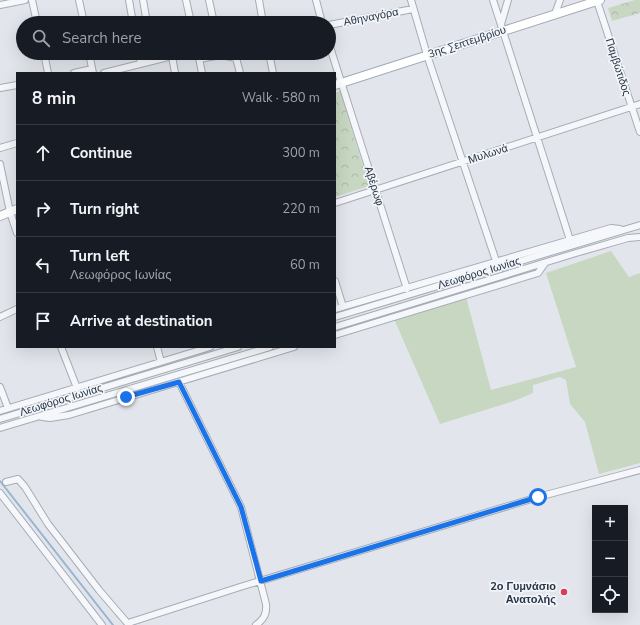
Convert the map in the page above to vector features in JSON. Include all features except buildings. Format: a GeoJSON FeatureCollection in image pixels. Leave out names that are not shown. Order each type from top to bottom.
{"type":"FeatureCollection","features":[{"type":"Feature","properties":{"kind":"main road","name":"3ης Σεπτεμβρίου"},"geometry":{"type":"LineString","coordinates":[[338,84],[427,55],[502,27],[556,14],[598,1]]}},
{"type":"Feature","properties":{"kind":"main road"},"geometry":{"type":"LineString","coordinates":[[0,216],[13,210]]}},
{"type":"Feature","properties":{"kind":"street"},"geometry":{"type":"LineString","coordinates":[[0,5],[25,0]]}},
{"type":"Feature","properties":{"kind":"street"},"geometry":{"type":"LineString","coordinates":[[32,0],[35,16]]}},
{"type":"Feature","properties":{"kind":"street"},"geometry":{"type":"LineString","coordinates":[[79,0],[82,16]]}},
{"type":"Feature","properties":{"kind":"street"},"geometry":{"type":"LineString","coordinates":[[129,0],[132,16]]}},
{"type":"Feature","properties":{"kind":"street"},"geometry":{"type":"LineString","coordinates":[[143,0],[146,16]]}},
{"type":"Feature","properties":{"kind":"street"},"geometry":{"type":"LineString","coordinates":[[186,0],[189,16]]}},
{"type":"Feature","properties":{"kind":"street"},"geometry":{"type":"LineString","coordinates":[[209,0],[212,16]]}},
{"type":"Feature","properties":{"kind":"street"},"geometry":{"type":"LineString","coordinates":[[259,0],[262,16]]}},
{"type":"Feature","properties":{"kind":"street"},"geometry":{"type":"LineString","coordinates":[[316,0],[320,16]]}},
{"type":"Feature","properties":{"kind":"street"},"geometry":{"type":"LineString","coordinates":[[411,0],[427,55],[496,262]]}},
{"type":"Feature","properties":{"kind":"street"},"geometry":{"type":"LineString","coordinates":[[493,0],[570,240]]}},
{"type":"Feature","properties":{"kind":"street"},"geometry":{"type":"LineString","coordinates":[[502,27],[508,0]]}},
{"type":"Feature","properties":{"kind":"street"},"geometry":{"type":"LineString","coordinates":[[556,14],[560,0]]}},
{"type":"Feature","properties":{"kind":"street","name":"Παμβώτιδος"},"geometry":{"type":"LineString","coordinates":[[598,1],[640,132]]}},
{"type":"Feature","properties":{"kind":"street","name":"Αθηναγόρα"},"geometry":{"type":"LineString","coordinates":[[336,23],[414,9]]}},
{"type":"Feature","properties":{"kind":"street"},"geometry":{"type":"LineString","coordinates":[[45,60],[48,72]]}},
{"type":"Feature","properties":{"kind":"street"},"geometry":{"type":"LineString","coordinates":[[91,60],[93,71]]}},
{"type":"Feature","properties":{"kind":"street"},"geometry":{"type":"LineString","coordinates":[[139,60],[140,64]]}},
{"type":"Feature","properties":{"kind":"street"},"geometry":{"type":"LineString","coordinates":[[108,72],[156,60]]}},
{"type":"Feature","properties":{"kind":"street"},"geometry":{"type":"LineString","coordinates":[[173,60],[175,72]]}},
{"type":"Feature","properties":{"kind":"street"},"geometry":{"type":"LineString","coordinates":[[199,60],[202,72]]}},
{"type":"Feature","properties":{"kind":"street"},"geometry":{"type":"LineString","coordinates":[[237,60],[240,72]]}},
{"type":"Feature","properties":{"kind":"street"},"geometry":{"type":"LineString","coordinates":[[270,60],[273,72]]}},
{"type":"Feature","properties":{"kind":"street","name":"Αβέρωφ"},"geometry":{"type":"LineString","coordinates":[[333,60],[335,72]]}},
{"type":"Feature","properties":{"kind":"street","name":"Αβέρωφ"},"geometry":{"type":"LineString","coordinates":[[338,84],[375,190],[407,289]]}},
{"type":"Feature","properties":{"kind":"street"},"geometry":{"type":"LineString","coordinates":[[0,88],[16,85]]}},
{"type":"Feature","properties":{"kind":"street","name":"Μυλωνά"},"geometry":{"type":"LineString","coordinates":[[336,203],[640,104]]}},
{"type":"Feature","properties":{"kind":"street"},"geometry":{"type":"LineString","coordinates":[[0,148],[16,143]]}},
{"type":"Feature","properties":{"kind":"street"},"geometry":{"type":"LineString","coordinates":[[0,164],[13,210],[16,227]]}},
{"type":"Feature","properties":{"kind":"street","name":"Λεωφόρος Ιωνίας"},"geometry":{"type":"LineString","coordinates":[[336,317],[640,225]]}},
{"type":"Feature","properties":{"kind":"street","name":"Λεωφόρος Ιωνίας"},"geometry":{"type":"LineString","coordinates":[[336,309],[611,228],[624,230]]}},
{"type":"Feature","properties":{"kind":"street","name":"Λεωφόρος Ιωνίας"},"geometry":{"type":"LineString","coordinates":[[336,327],[545,262],[628,238],[640,237]]}},
{"type":"Feature","properties":{"kind":"street","name":"Λεωφόρος Ιωνίας"},"geometry":{"type":"LineString","coordinates":[[336,335],[538,273],[545,262]]}},
{"type":"Feature","properties":{"kind":"street"},"geometry":{"type":"LineString","coordinates":[[336,284],[343,306]]}},
{"type":"Feature","properties":{"kind":"street"},"geometry":{"type":"LineString","coordinates":[[0,317],[16,309]]}},
{"type":"Feature","properties":{"kind":"street"},"geometry":{"type":"LineString","coordinates":[[61,348],[77,388]]}},
{"type":"Feature","properties":{"kind":"street"},"geometry":{"type":"LineString","coordinates":[[157,348],[161,362]]}},
{"type":"Feature","properties":{"kind":"street","name":"Λεωφόρος Ιωνίας"},"geometry":{"type":"LineString","coordinates":[[0,410],[207,348]]}},
{"type":"Feature","properties":{"kind":"street","name":"Λεωφόρος Ιωνίας"},"geometry":{"type":"LineString","coordinates":[[0,419],[235,348]]}},
{"type":"Feature","properties":{"kind":"street","name":"Λεωφόρος Ιωνίας"},"geometry":{"type":"LineString","coordinates":[[0,428],[267,348]]}},
{"type":"Feature","properties":{"kind":"street","name":"Λεωφόρος Ιωνίας"},"geometry":{"type":"LineString","coordinates":[[39,417],[50,418],[69,415],[291,348]]}},
{"type":"Feature","properties":{"kind":"street"},"geometry":{"type":"LineString","coordinates":[[179,382],[241,507],[266,604],[264,619],[256,625]]}},
{"type":"Feature","properties":{"kind":"street"},"geometry":{"type":"LineString","coordinates":[[0,387],[8,408]]}},
{"type":"Feature","properties":{"kind":"street"},"geometry":{"type":"LineString","coordinates":[[6,482],[18,479],[25,487],[48,524],[99,590],[129,624],[261,581],[538,497],[640,470]]}},
{"type":"Feature","properties":{"kind":"street"},"geometry":{"type":"LineString","coordinates":[[0,493],[102,625]]}},
{"type":"Feature","properties":{"kind":"green space"},"geometry":{"type":"Polygon","coordinates":[[[635,0],[640,0],[640,13],[612,21],[608,8],[635,0]]]}},
{"type":"Feature","properties":{"kind":"green space"},"geometry":{"type":"Polygon","coordinates":[[[340,91],[369,186],[336,197],[336,93],[340,91]]]}},
{"type":"Feature","properties":{"kind":"green space"},"geometry":{"type":"Polygon","coordinates":[[[611,251],[629,277],[640,273],[640,463],[599,474],[585,422],[570,404],[566,380],[560,377],[533,385],[533,393],[514,401],[440,424],[394,319],[466,297],[491,390],[576,367],[546,273],[611,251]]]}},
{"type":"Feature","properties":{"kind":"waterway"},"geometry":{"type":"LineString","coordinates":[[0,481],[113,625]]}},
{"type":"Feature","properties":{"kind":"place","name":"2ο Γυμνάσιο Ανατολής"},"geometry":{"type":"Point","coordinates":[564,592]}},
{"type":"Feature","properties":{"kind":"route"},"geometry":{"type":"LineString","coordinates":[[126,397],[179,382],[241,507],[261,581],[538,497]]}}]}
